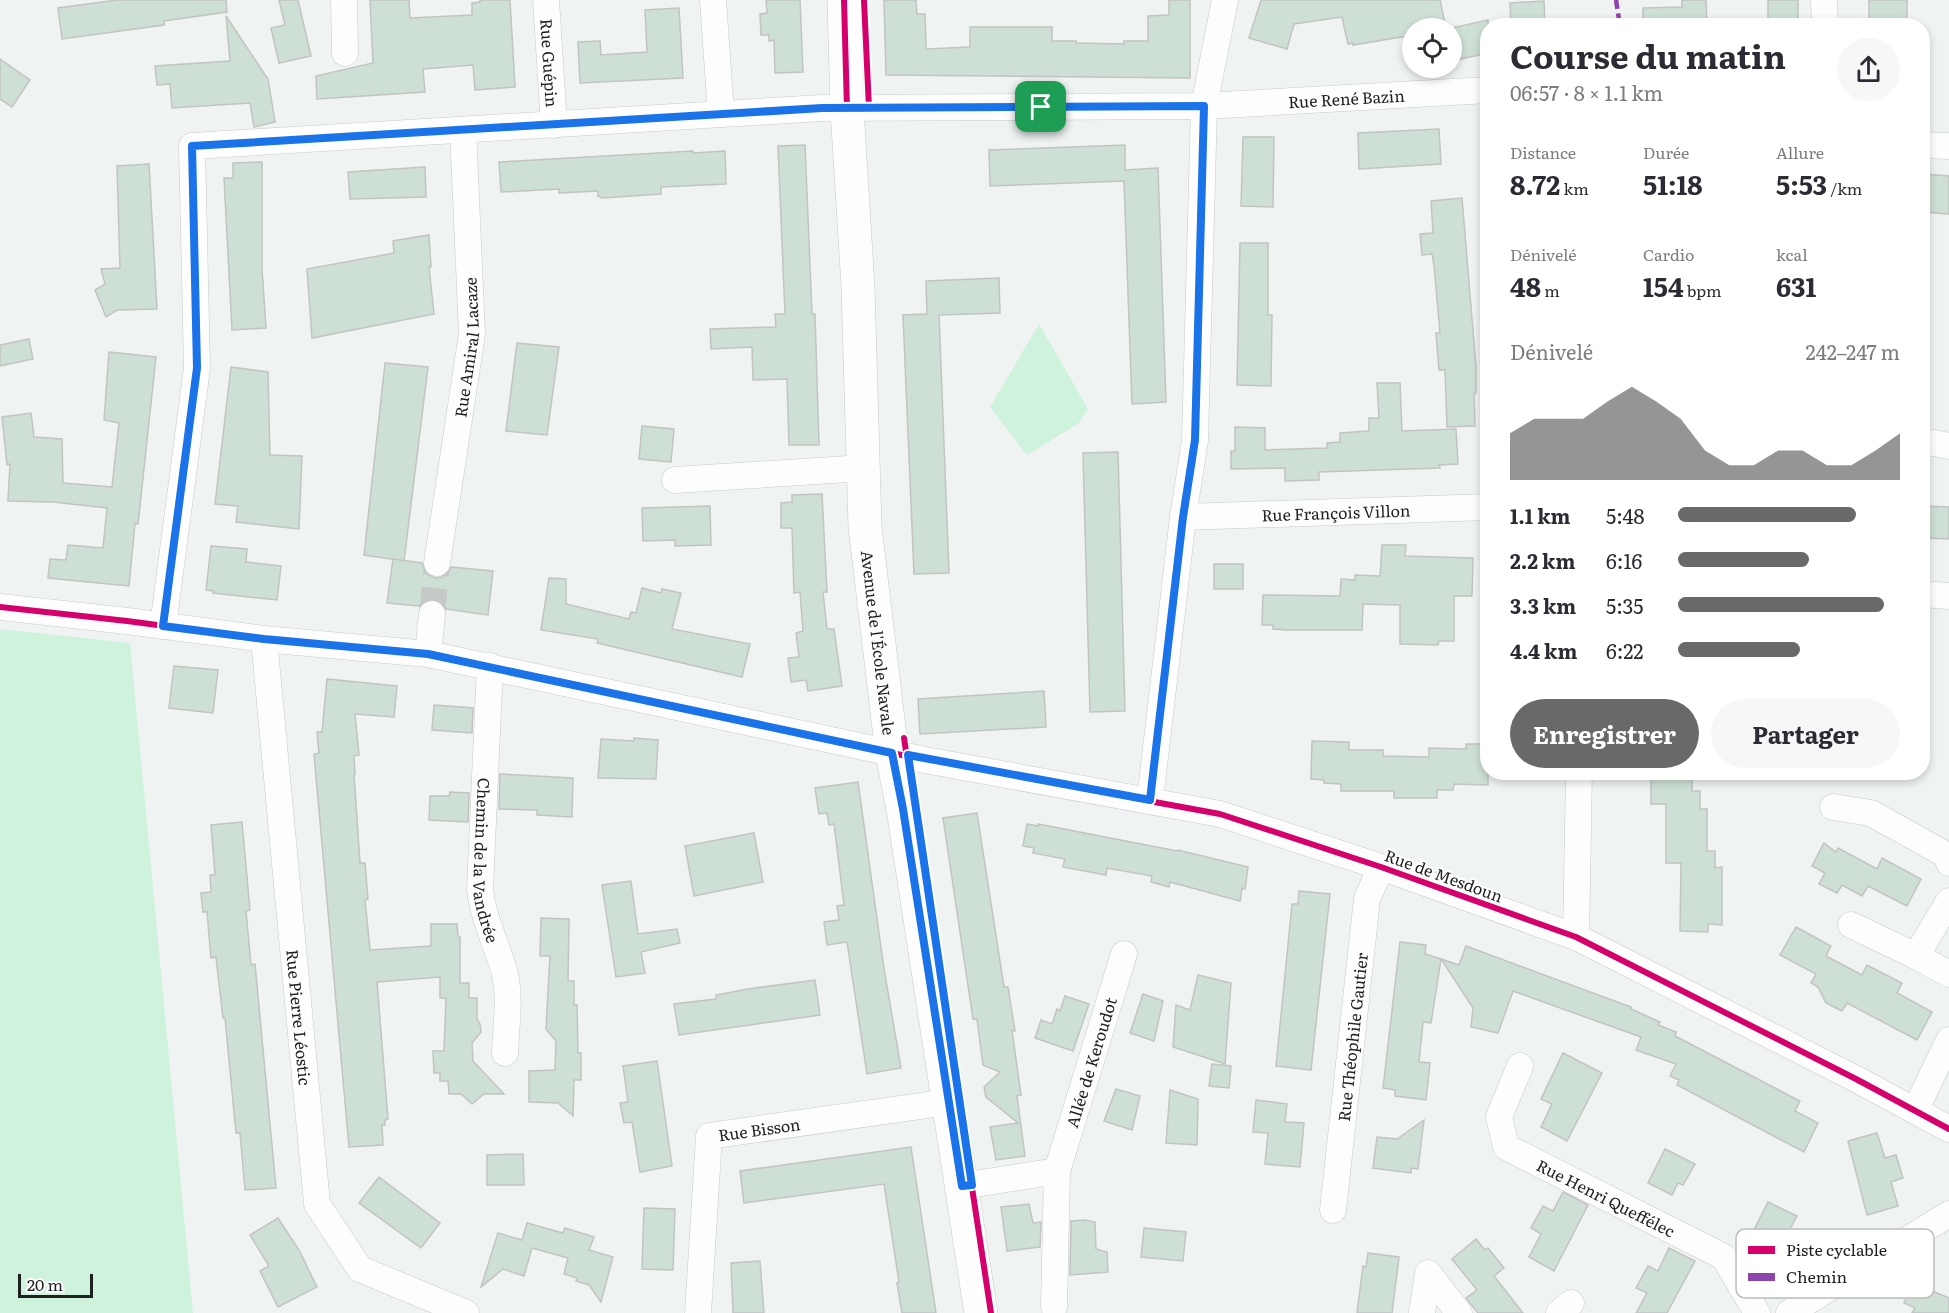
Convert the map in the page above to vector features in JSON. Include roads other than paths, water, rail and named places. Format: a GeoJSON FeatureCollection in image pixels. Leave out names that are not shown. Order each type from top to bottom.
{"type":"FeatureCollection","features":[{"type":"Feature","properties":{"kind":"street"},"geometry":{"type":"LineString","coordinates":[[344,0],[345,53]]}},
{"type":"Feature","properties":{"kind":"street","name":"Rue Guépin"},"geometry":{"type":"LineString","coordinates":[[546,0],[554,124]]}},
{"type":"Feature","properties":{"kind":"street"},"geometry":{"type":"LineString","coordinates":[[713,0],[721,114]]}},
{"type":"Feature","properties":{"kind":"street","name":"Avenue de l'École Navale"},"geometry":{"type":"LineString","coordinates":[[844,0],[847,109],[858,287],[866,527],[892,753],[903,809],[981,1313]]}},
{"type":"Feature","properties":{"kind":"street"},"geometry":{"type":"LineString","coordinates":[[1150,800],[1183,517],[1195,440],[1204,106],[1225,0]]}},
{"type":"Feature","properties":{"kind":"street"},"geometry":{"type":"LineString","coordinates":[[1824,0],[1825,18]]}},
{"type":"Feature","properties":{"kind":"street","name":"Rue René Bazin"},"geometry":{"type":"LineString","coordinates":[[163,626],[197,368],[192,146],[822,108],[1204,106],[1480,90]]}},
{"type":"Feature","properties":{"kind":"street","name":"Rue Amiral Lacaze"},"geometry":{"type":"LineString","coordinates":[[437,563],[472,334],[463,130]]}},
{"type":"Feature","properties":{"kind":"street"},"geometry":{"type":"LineString","coordinates":[[1930,145],[1949,146]]}},
{"type":"Feature","properties":{"kind":"street"},"geometry":{"type":"LineString","coordinates":[[1930,442],[1949,446]]}},
{"type":"Feature","properties":{"kind":"street"},"geometry":{"type":"LineString","coordinates":[[675,480],[864,468]]}},
{"type":"Feature","properties":{"kind":"street","name":"Rue François Villon"},"geometry":{"type":"LineString","coordinates":[[1183,517],[1480,507]]}},
{"type":"Feature","properties":{"kind":"street"},"geometry":{"type":"LineString","coordinates":[[1930,595],[1949,596]]}},
{"type":"Feature","properties":{"kind":"street","name":"Rue de Mesdoun"},"geometry":{"type":"LineString","coordinates":[[0,607],[264,639],[428,654],[892,753],[1220,814],[1381,867],[1576,937],[1856,1079],[1949,1129]]}},
{"type":"Feature","properties":{"kind":"street"},"geometry":{"type":"LineString","coordinates":[[428,654],[432,615]]}},
{"type":"Feature","properties":{"kind":"street","name":"Rue Pierre Léostic"},"geometry":{"type":"LineString","coordinates":[[264,639],[317,1204],[360,1269],[466,1313]]}},
{"type":"Feature","properties":{"kind":"street","name":"Chemin de la Vandrée"},"geometry":{"type":"LineString","coordinates":[[490,666],[480,889],[482,905],[504,970],[507,986],[506,1053]]}},
{"type":"Feature","properties":{"kind":"street"},"geometry":{"type":"LineString","coordinates":[[1576,937],[1579,780]]}},
{"type":"Feature","properties":{"kind":"street"},"geometry":{"type":"LineString","coordinates":[[1833,807],[1871,813],[1948,856],[1949,863]]}},
{"type":"Feature","properties":{"kind":"street","name":"Rue Théophile Gautier"},"geometry":{"type":"LineString","coordinates":[[1333,1210],[1367,899],[1381,867]]}},
{"type":"Feature","properties":{"kind":"street"},"geometry":{"type":"LineString","coordinates":[[1916,956],[1949,902]]}},
{"type":"Feature","properties":{"kind":"street"},"geometry":{"type":"LineString","coordinates":[[1851,925],[1949,974]]}},
{"type":"Feature","properties":{"kind":"street","name":"Allée de Keroudot"},"geometry":{"type":"LineString","coordinates":[[1054,1307],[1057,1171],[1124,954]]}},
{"type":"Feature","properties":{"kind":"street"},"geometry":{"type":"LineString","coordinates":[[1915,1112],[1949,1040]]}},
{"type":"Feature","properties":{"kind":"street","name":"Rue Henri Queffélec"},"geometry":{"type":"LineString","coordinates":[[1520,1066],[1499,1117],[1506,1147],[1724,1257],[1736,1277]]}},
{"type":"Feature","properties":{"kind":"street","name":"Rue Bisson"},"geometry":{"type":"LineString","coordinates":[[698,1313],[709,1136],[949,1101]]}},
{"type":"Feature","properties":{"kind":"street"},"geometry":{"type":"LineString","coordinates":[[962,1186],[1057,1171]]}},
{"type":"Feature","properties":{"kind":"street"},"geometry":{"type":"LineString","coordinates":[[1925,1229],[1949,1214]]}},
{"type":"Feature","properties":{"kind":"street"},"geometry":{"type":"LineString","coordinates":[[1422,1313],[1428,1273],[1459,1313]]}},
{"type":"Feature","properties":{"kind":"street","name":"Rue Henri Queffélec"},"geometry":{"type":"LineString","coordinates":[[1748,1298],[1757,1313]]}},
{"type":"Feature","properties":{"kind":"street"},"geometry":{"type":"LineString","coordinates":[[1789,1313],[1813,1298]]}},
{"type":"Feature","properties":{"kind":"tunnel"},"geometry":{"type":"LineString","coordinates":[[432,614],[437,563]]}}]}
